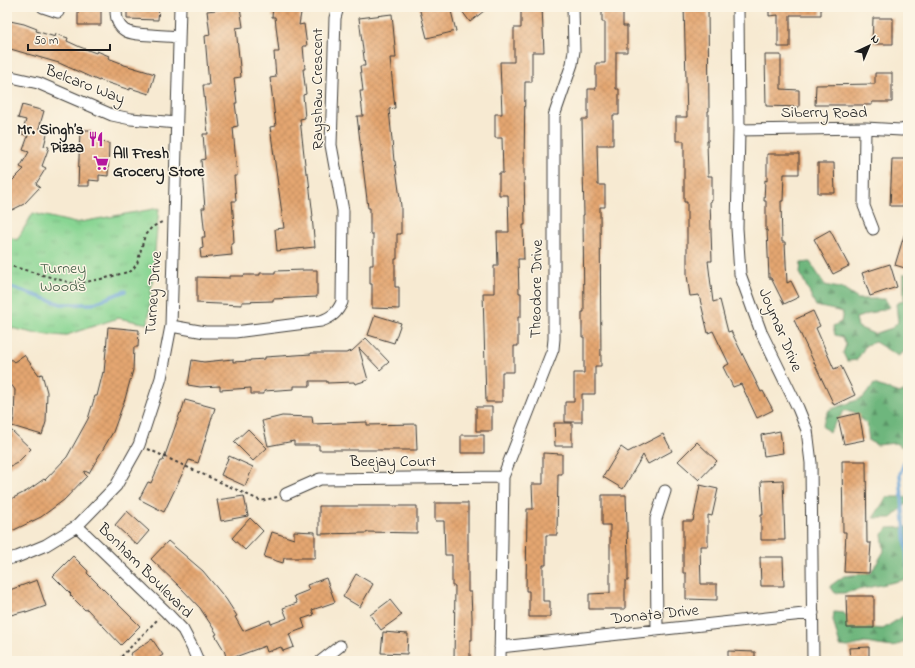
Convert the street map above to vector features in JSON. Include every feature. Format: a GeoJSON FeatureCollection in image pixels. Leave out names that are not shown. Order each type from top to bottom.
{"type":"FeatureCollection","features":[{"type":"Feature","properties":{"kind":"street"},"geometry":{"type":"LineString","coordinates":[[43,7],[58,12]]}},
{"type":"Feature","properties":{"kind":"street"},"geometry":{"type":"LineString","coordinates":[[116,7],[118,24],[125,31],[133,34],[179,37]]}},
{"type":"Feature","properties":{"kind":"street","name":"Turney Drive"},"geometry":{"type":"LineString","coordinates":[[7,559],[17,557],[46,545],[77,526],[116,486],[139,445],[161,378],[171,326],[180,7]]}},
{"type":"Feature","properties":{"kind":"street","name":"Rayshaw Crescent"},"geometry":{"type":"LineString","coordinates":[[171,326],[205,332],[234,332],[321,322],[331,318],[338,311],[342,302],[343,210],[331,145],[335,18],[338,7]]}},
{"type":"Feature","properties":{"kind":"street","name":"Theodore Drive"},"geometry":{"type":"LineString","coordinates":[[500,661],[503,478],[553,349],[554,116],[572,64],[574,50],[573,7]]}},
{"type":"Feature","properties":{"kind":"street","name":"Joymar Drive"},"geometry":{"type":"LineString","coordinates":[[738,7],[738,228],[740,274],[761,332],[798,408],[807,430],[811,463],[813,661]]}},
{"type":"Feature","properties":{"kind":"street","name":"Belcaro Way"},"geometry":{"type":"LineString","coordinates":[[7,76],[38,83],[112,115],[145,121],[177,123]]}},
{"type":"Feature","properties":{"kind":"street"},"geometry":{"type":"LineString","coordinates":[[865,128],[864,206],[873,229]]}},
{"type":"Feature","properties":{"kind":"street","name":"Siberry Road"},"geometry":{"type":"LineString","coordinates":[[739,130],[865,128],[901,130],[908,128]]}},
{"type":"Feature","properties":{"kind":"street","name":"Beejay Court"},"geometry":{"type":"LineString","coordinates":[[286,494],[320,479],[503,478]]}},
{"type":"Feature","properties":{"kind":"street"},"geometry":{"type":"LineString","coordinates":[[657,631],[656,519],[665,491]]}},
{"type":"Feature","properties":{"kind":"street","name":"Bonham Boulevard"},"geometry":{"type":"LineString","coordinates":[[77,526],[183,630],[198,661]]}},
{"type":"Feature","properties":{"kind":"street","name":"Donata Drive"},"geometry":{"type":"LineString","coordinates":[[500,647],[813,613]]}},
{"type":"Feature","properties":{"kind":"street"},"geometry":{"type":"LineString","coordinates":[[321,661],[340,646]]}},
{"type":"Feature","properties":{"kind":"path"},"geometry":{"type":"LineString","coordinates":[[7,265],[75,284],[131,271],[137,264],[145,235],[152,227],[174,217]]}},
{"type":"Feature","properties":{"kind":"path"},"geometry":{"type":"LineString","coordinates":[[139,445],[261,501],[286,494]]}},
{"type":"Feature","properties":{"kind":"path"},"geometry":{"type":"LineString","coordinates":[[118,661],[165,611]]}},
{"type":"Feature","properties":{"kind":"green space","name":"Turney Woods"},"geometry":{"type":"Polygon","coordinates":[[[159,208],[148,324],[118,318],[64,336],[33,333],[7,327],[7,236],[17,240],[33,213],[75,223],[159,208]]]}},
{"type":"Feature","properties":{"kind":"green space"},"geometry":{"type":"Polygon","coordinates":[[[810,262],[825,285],[843,289],[858,299],[885,299],[890,307],[856,318],[858,327],[874,334],[892,328],[898,322],[896,304],[904,300],[904,274],[908,274],[908,349],[898,356],[875,342],[866,345],[857,360],[847,361],[843,353],[846,345],[843,337],[835,335],[833,326],[841,322],[843,312],[816,306],[800,273],[801,263],[810,262]]]}},
{"type":"Feature","properties":{"kind":"green space"},"geometry":{"type":"Polygon","coordinates":[[[874,384],[899,393],[908,389],[908,450],[895,443],[877,445],[869,441],[867,424],[854,412],[845,410],[829,432],[822,426],[829,410],[863,398],[874,384]]]}},
{"type":"Feature","properties":{"kind":"green space"},"geometry":{"type":"Polygon","coordinates":[[[908,495],[908,503],[891,518],[873,518],[887,497],[906,497],[908,495]]]}},
{"type":"Feature","properties":{"kind":"green space"},"geometry":{"type":"Polygon","coordinates":[[[908,527],[908,579],[844,593],[835,593],[830,586],[844,576],[871,573],[884,551],[882,534],[888,528],[908,527]]]}},
{"type":"Feature","properties":{"kind":"green space"},"geometry":{"type":"Polygon","coordinates":[[[834,612],[844,613],[856,627],[883,629],[908,613],[908,641],[892,647],[865,643],[848,647],[840,646],[833,620],[834,612]]]}},
{"type":"Feature","properties":{"kind":"building"},"geometry":{"type":"Polygon","coordinates":[[[78,7],[101,7],[101,25],[78,25],[78,7]]]}},
{"type":"Feature","properties":{"kind":"building"},"geometry":{"type":"Polygon","coordinates":[[[127,7],[159,7],[158,20],[127,19],[127,7]]]}},
{"type":"Feature","properties":{"kind":"building"},"geometry":{"type":"Polygon","coordinates":[[[240,7],[243,27],[236,28],[241,77],[234,78],[238,126],[233,127],[237,176],[234,176],[236,201],[232,201],[234,243],[231,244],[232,255],[201,258],[200,249],[203,248],[202,237],[205,237],[202,208],[205,208],[201,160],[205,159],[203,134],[208,134],[203,85],[209,85],[205,36],[210,35],[207,11],[240,7]]]}},
{"type":"Feature","properties":{"kind":"building"},"geometry":{"type":"Polygon","coordinates":[[[273,7],[302,7],[299,25],[304,24],[307,46],[303,46],[305,69],[303,69],[306,94],[303,95],[305,118],[300,119],[306,173],[308,173],[315,247],[277,251],[275,229],[284,228],[270,127],[276,126],[270,78],[276,77],[274,52],[279,52],[275,17],[272,17],[273,7]]]}},
{"type":"Feature","properties":{"kind":"building"},"geometry":{"type":"Polygon","coordinates":[[[419,7],[450,7],[456,31],[427,38],[419,7]]]}},
{"type":"Feature","properties":{"kind":"building"},"geometry":{"type":"Polygon","coordinates":[[[459,7],[489,7],[470,22],[459,7]]]}},
{"type":"Feature","properties":{"kind":"building"},"geometry":{"type":"Polygon","coordinates":[[[521,7],[542,7],[544,52],[532,52],[532,82],[525,82],[524,259],[518,259],[519,293],[521,293],[521,317],[518,317],[518,346],[514,346],[514,372],[502,372],[502,402],[486,402],[483,293],[494,293],[494,266],[498,266],[497,232],[509,232],[508,195],[499,195],[499,173],[503,173],[502,138],[495,138],[495,114],[502,114],[500,62],[514,62],[514,28],[521,28],[521,7]]]}},
{"type":"Feature","properties":{"kind":"building"},"geometry":{"type":"Polygon","coordinates":[[[602,7],[623,7],[623,26],[627,26],[627,52],[616,52],[616,89],[619,89],[619,115],[613,115],[613,145],[597,145],[598,185],[605,185],[605,207],[600,207],[601,366],[595,366],[595,394],[582,394],[582,422],[565,422],[565,402],[574,402],[574,373],[584,373],[584,337],[582,337],[582,312],[584,312],[584,215],[582,119],[588,119],[588,89],[596,89],[596,63],[605,63],[605,22],[602,22],[602,7]]]}},
{"type":"Feature","properties":{"kind":"building"},"geometry":{"type":"Polygon","coordinates":[[[684,7],[708,7],[709,111],[707,141],[708,176],[712,176],[712,201],[710,201],[712,261],[708,261],[713,302],[720,300],[728,332],[731,331],[761,392],[763,391],[773,410],[757,418],[741,384],[733,387],[723,367],[729,364],[713,331],[708,333],[699,295],[690,296],[687,275],[687,202],[684,202],[684,141],[676,141],[676,117],[687,117],[684,7]]]}},
{"type":"Feature","properties":{"kind":"building"},"geometry":{"type":"Polygon","coordinates":[[[769,7],[821,7],[821,15],[790,15],[790,47],[778,47],[778,15],[769,16],[769,7]]]}},
{"type":"Feature","properties":{"kind":"building"},"geometry":{"type":"Polygon","coordinates":[[[392,14],[396,58],[390,58],[395,108],[389,109],[394,161],[401,206],[401,234],[397,234],[397,259],[395,259],[395,287],[399,287],[399,309],[372,308],[370,265],[373,265],[373,234],[370,234],[370,208],[368,208],[357,116],[363,116],[360,91],[363,91],[360,66],[365,66],[359,18],[392,14]]]}},
{"type":"Feature","properties":{"kind":"building"},"geometry":{"type":"Polygon","coordinates":[[[873,18],[893,18],[893,44],[872,44],[873,18]]]}},
{"type":"Feature","properties":{"kind":"building"},"geometry":{"type":"Polygon","coordinates":[[[7,21],[24,24],[37,29],[36,31],[55,37],[56,34],[68,38],[67,41],[96,53],[97,51],[109,56],[108,58],[121,64],[155,74],[149,94],[99,81],[59,63],[7,48],[7,21]]]}},
{"type":"Feature","properties":{"kind":"building"},"geometry":{"type":"Polygon","coordinates":[[[765,55],[781,55],[781,89],[799,90],[799,107],[766,106],[765,55]]]}},
{"type":"Feature","properties":{"kind":"building"},"geometry":{"type":"Polygon","coordinates":[[[875,73],[892,73],[892,102],[872,102],[872,105],[815,105],[816,85],[875,84],[875,73]]]}},
{"type":"Feature","properties":{"kind":"building"},"geometry":{"type":"Polygon","coordinates":[[[22,105],[44,111],[39,128],[48,130],[44,146],[49,147],[42,166],[46,168],[36,184],[40,187],[24,204],[12,210],[7,199],[7,185],[24,169],[20,167],[29,152],[23,150],[28,136],[22,134],[26,120],[18,118],[22,105]]]}},
{"type":"Feature","properties":{"kind":"building"},"geometry":{"type":"Polygon","coordinates":[[[80,130],[91,130],[91,136],[100,136],[100,142],[109,143],[108,176],[99,175],[99,181],[89,180],[89,186],[78,186],[80,130]]]}},
{"type":"Feature","properties":{"kind":"building"},"geometry":{"type":"Polygon","coordinates":[[[767,154],[799,154],[799,174],[784,174],[783,201],[781,201],[782,242],[785,242],[787,283],[791,281],[799,297],[784,304],[771,278],[769,278],[766,201],[764,201],[765,180],[767,181],[767,154]]]}},
{"type":"Feature","properties":{"kind":"building"},"geometry":{"type":"Polygon","coordinates":[[[892,159],[908,159],[908,206],[890,206],[892,159]]]}},
{"type":"Feature","properties":{"kind":"building"},"geometry":{"type":"Polygon","coordinates":[[[818,163],[834,163],[835,193],[818,193],[818,163]]]}},
{"type":"Feature","properties":{"kind":"building"},"geometry":{"type":"Polygon","coordinates":[[[906,229],[908,229],[908,269],[895,265],[906,229]]]}},
{"type":"Feature","properties":{"kind":"building"},"geometry":{"type":"Polygon","coordinates":[[[830,230],[849,266],[833,274],[814,239],[830,230]]]}},
{"type":"Feature","properties":{"kind":"building"},"geometry":{"type":"Polygon","coordinates":[[[890,264],[897,287],[870,296],[862,273],[890,264]]]}},
{"type":"Feature","properties":{"kind":"building"},"geometry":{"type":"Polygon","coordinates":[[[317,270],[317,297],[242,302],[242,305],[197,303],[197,277],[230,278],[230,276],[275,273],[275,271],[317,270]]]}},
{"type":"Feature","properties":{"kind":"building"},"geometry":{"type":"Polygon","coordinates":[[[813,311],[820,326],[816,328],[834,369],[841,366],[855,395],[834,405],[794,320],[813,311]]]}},
{"type":"Feature","properties":{"kind":"building"},"geometry":{"type":"Polygon","coordinates":[[[375,315],[401,323],[394,343],[368,335],[375,315]]]}},
{"type":"Feature","properties":{"kind":"building"},"geometry":{"type":"Polygon","coordinates":[[[108,327],[139,330],[138,347],[134,347],[133,370],[125,399],[113,432],[89,473],[85,471],[84,473],[87,476],[64,500],[41,517],[7,532],[7,501],[27,491],[44,479],[45,480],[67,457],[88,419],[95,396],[97,396],[103,372],[104,373],[108,327]]]}},
{"type":"Feature","properties":{"kind":"building"},"geometry":{"type":"Polygon","coordinates":[[[366,338],[389,362],[380,370],[359,348],[368,380],[355,384],[354,382],[327,383],[327,381],[310,381],[310,386],[294,386],[294,389],[264,391],[264,394],[251,394],[251,388],[220,390],[220,386],[200,387],[188,385],[192,360],[204,362],[233,359],[233,362],[265,359],[265,357],[311,353],[346,353],[352,351],[366,338]]]}},
{"type":"Feature","properties":{"kind":"building"},"geometry":{"type":"Polygon","coordinates":[[[24,355],[39,375],[42,374],[47,392],[46,422],[42,435],[12,426],[14,418],[15,390],[7,378],[7,356],[14,362],[24,355]]]}},
{"type":"Feature","properties":{"kind":"building"},"geometry":{"type":"Polygon","coordinates":[[[185,400],[215,408],[198,463],[189,460],[164,512],[139,499],[148,482],[151,483],[161,461],[163,461],[185,400]]]}},
{"type":"Feature","properties":{"kind":"building"},"geometry":{"type":"Polygon","coordinates":[[[476,407],[492,407],[492,431],[476,431],[476,407]]]}},
{"type":"Feature","properties":{"kind":"building"},"geometry":{"type":"Polygon","coordinates":[[[859,413],[864,440],[844,444],[838,418],[859,413]]]}},
{"type":"Feature","properties":{"kind":"building"},"geometry":{"type":"Polygon","coordinates":[[[282,416],[312,417],[313,424],[367,422],[367,425],[416,424],[417,450],[319,450],[319,445],[294,445],[294,441],[268,446],[262,421],[282,416]]]}},
{"type":"Feature","properties":{"kind":"building"},"geometry":{"type":"Polygon","coordinates":[[[554,423],[572,423],[572,446],[555,446],[554,423]]]}},
{"type":"Feature","properties":{"kind":"building"},"geometry":{"type":"Polygon","coordinates":[[[248,429],[267,448],[253,461],[234,442],[248,429]]]}},
{"type":"Feature","properties":{"kind":"building"},"geometry":{"type":"Polygon","coordinates":[[[11,430],[31,449],[17,463],[7,468],[7,442],[11,430]]]}},
{"type":"Feature","properties":{"kind":"building"},"geometry":{"type":"Polygon","coordinates":[[[780,431],[783,453],[764,456],[761,435],[780,431]]]}},
{"type":"Feature","properties":{"kind":"building"},"geometry":{"type":"Polygon","coordinates":[[[663,434],[672,451],[648,464],[643,455],[623,489],[603,477],[621,447],[628,452],[663,434]]]}},
{"type":"Feature","properties":{"kind":"building"},"geometry":{"type":"Polygon","coordinates":[[[461,435],[484,435],[484,453],[461,453],[461,435]]]}},
{"type":"Feature","properties":{"kind":"building"},"geometry":{"type":"Polygon","coordinates":[[[697,442],[717,461],[699,480],[678,461],[697,442]]]}},
{"type":"Feature","properties":{"kind":"building"},"geometry":{"type":"Polygon","coordinates":[[[543,453],[562,454],[562,474],[558,474],[557,535],[546,535],[546,565],[543,565],[543,601],[550,601],[550,617],[529,617],[529,591],[526,591],[527,509],[533,509],[532,484],[543,484],[543,453]]]}},
{"type":"Feature","properties":{"kind":"building"},"geometry":{"type":"Polygon","coordinates":[[[229,456],[253,467],[245,486],[221,475],[229,456]]]}},
{"type":"Feature","properties":{"kind":"building"},"geometry":{"type":"Polygon","coordinates":[[[842,461],[866,461],[867,543],[871,543],[869,573],[844,572],[846,532],[843,532],[842,461]]]}},
{"type":"Feature","properties":{"kind":"building"},"geometry":{"type":"Polygon","coordinates":[[[783,480],[785,540],[761,540],[761,515],[763,515],[761,481],[783,480]]]}},
{"type":"Feature","properties":{"kind":"building"},"geometry":{"type":"Polygon","coordinates":[[[700,485],[718,489],[712,516],[708,515],[708,546],[700,546],[701,584],[717,584],[717,600],[686,599],[686,573],[683,573],[683,521],[693,521],[700,485]]]}},
{"type":"Feature","properties":{"kind":"building"},"geometry":{"type":"Polygon","coordinates":[[[602,495],[626,495],[628,581],[625,581],[625,609],[589,609],[589,594],[610,593],[610,525],[602,525],[602,495]]]}},
{"type":"Feature","properties":{"kind":"building"},"geometry":{"type":"Polygon","coordinates":[[[244,496],[248,516],[221,521],[217,500],[244,496]]]}},
{"type":"Feature","properties":{"kind":"building"},"geometry":{"type":"Polygon","coordinates":[[[435,503],[468,503],[468,592],[471,592],[472,617],[470,661],[454,661],[455,586],[452,586],[452,555],[445,555],[444,521],[435,521],[435,503]]]}},
{"type":"Feature","properties":{"kind":"building"},"geometry":{"type":"Polygon","coordinates":[[[319,506],[417,506],[417,533],[367,532],[319,534],[319,506]]]}},
{"type":"Feature","properties":{"kind":"building"},"geometry":{"type":"Polygon","coordinates":[[[127,511],[149,531],[137,545],[115,525],[127,511]]]}},
{"type":"Feature","properties":{"kind":"building"},"geometry":{"type":"Polygon","coordinates":[[[250,518],[263,531],[245,550],[232,538],[250,518]]]}},
{"type":"Feature","properties":{"kind":"building"},"geometry":{"type":"Polygon","coordinates":[[[294,531],[315,532],[315,558],[284,558],[283,563],[264,557],[272,532],[294,539],[294,531]]]}},
{"type":"Feature","properties":{"kind":"building"},"geometry":{"type":"Polygon","coordinates":[[[168,541],[203,571],[226,599],[237,616],[235,617],[243,631],[270,620],[271,624],[287,618],[283,608],[297,603],[294,596],[309,590],[307,585],[326,578],[335,602],[312,610],[314,615],[302,619],[305,628],[289,634],[294,647],[283,651],[281,647],[267,652],[265,646],[227,660],[224,650],[215,635],[217,634],[200,608],[151,559],[168,541]]]}},
{"type":"Feature","properties":{"kind":"building"},"geometry":{"type":"Polygon","coordinates":[[[73,556],[88,571],[87,573],[140,626],[121,645],[87,609],[85,610],[70,595],[71,594],[53,576],[73,556]]]}},
{"type":"Feature","properties":{"kind":"building"},"geometry":{"type":"Polygon","coordinates":[[[760,557],[783,557],[784,586],[761,586],[760,557]]]}},
{"type":"Feature","properties":{"kind":"building"},"geometry":{"type":"Polygon","coordinates":[[[356,574],[373,584],[360,607],[343,597],[356,574]]]}},
{"type":"Feature","properties":{"kind":"building"},"geometry":{"type":"Polygon","coordinates":[[[37,580],[46,606],[26,613],[26,611],[7,616],[7,591],[37,580]]]}},
{"type":"Feature","properties":{"kind":"building"},"geometry":{"type":"Polygon","coordinates":[[[846,596],[874,596],[874,628],[847,628],[846,596]]]}},
{"type":"Feature","properties":{"kind":"building"},"geometry":{"type":"Polygon","coordinates":[[[390,600],[402,615],[381,630],[370,615],[390,600]]]}},
{"type":"Feature","properties":{"kind":"building"},"geometry":{"type":"Polygon","coordinates":[[[383,632],[408,634],[407,654],[381,653],[383,632]]]}},
{"type":"Feature","properties":{"kind":"building"},"geometry":{"type":"Polygon","coordinates":[[[152,639],[163,655],[154,661],[134,661],[130,654],[152,639]]]}},
{"type":"Feature","properties":{"kind":"building"},"geometry":{"type":"Polygon","coordinates":[[[869,647],[869,661],[850,661],[849,648],[869,647]]]}},
{"type":"Feature","properties":{"kind":"building"},"geometry":{"type":"Polygon","coordinates":[[[728,651],[755,652],[755,661],[728,661],[728,651]]]}},
{"type":"Feature","properties":{"kind":"waterway"},"geometry":{"type":"LineString","coordinates":[[7,286],[61,304],[92,304],[125,291]]}},
{"type":"Feature","properties":{"kind":"waterway"},"geometry":{"type":"LineString","coordinates":[[908,452],[900,474],[908,570]]}},
{"type":"Feature","properties":{"kind":"place","name":"Mr. Singh’s Pizza"},"geometry":{"type":"Point","coordinates":[96,139]}},
{"type":"Feature","properties":{"kind":"place","name":"All Fresh Grocery Store"},"geometry":{"type":"Point","coordinates":[101,163]}}]}
